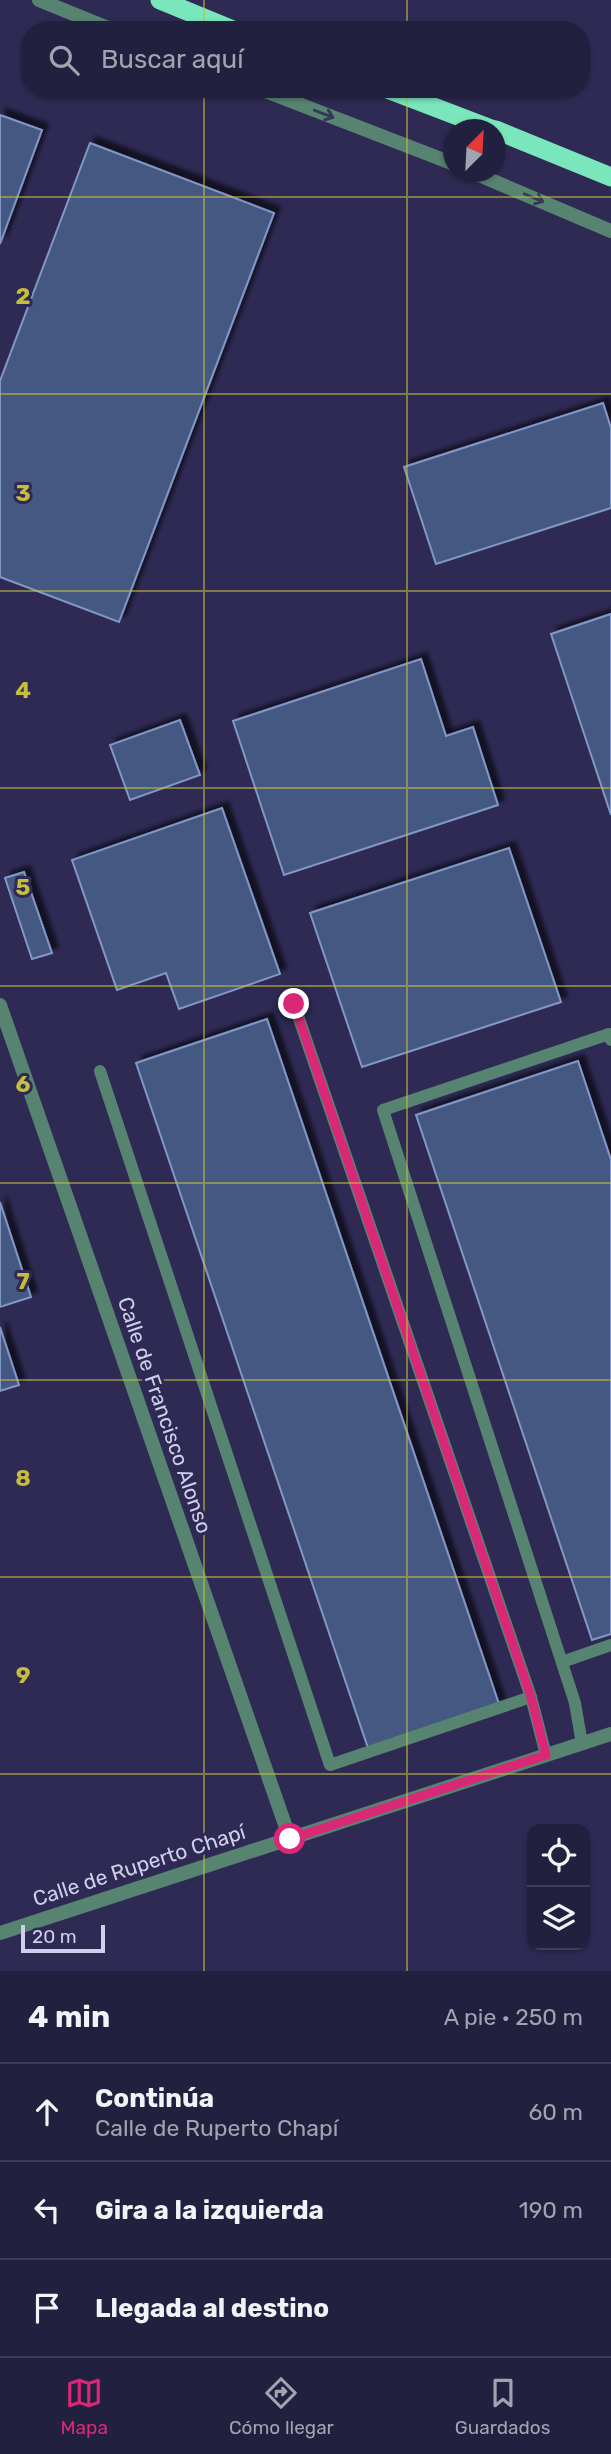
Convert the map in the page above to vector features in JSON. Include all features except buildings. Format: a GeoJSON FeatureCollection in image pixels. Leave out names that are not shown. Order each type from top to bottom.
{"type":"FeatureCollection","features":[{"type":"Feature","properties":{"kind":"highway"},"geometry":{"type":"LineString","coordinates":[[160,0],[211,21]]}},
{"type":"Feature","properties":{"kind":"highway"},"geometry":{"type":"LineString","coordinates":[[411,98],[466,119]]}},
{"type":"Feature","properties":{"kind":"highway"},"geometry":{"type":"LineString","coordinates":[[506,134],[611,177]]}},
{"type":"Feature","properties":{"kind":"street"},"geometry":{"type":"LineString","coordinates":[[39,0],[91,21]]}},
{"type":"Feature","properties":{"kind":"street"},"geometry":{"type":"LineString","coordinates":[[283,98],[443,160]]}},
{"type":"Feature","properties":{"kind":"street"},"geometry":{"type":"LineString","coordinates":[[496,182],[611,231]]}},
{"type":"Feature","properties":{"kind":"street","name":"Calle de Francisco Alonso"},"geometry":{"type":"LineString","coordinates":[[0,1005],[290,1839]]}},
{"type":"Feature","properties":{"kind":"street","name":"Calle de Ruperto Chapí"},"geometry":{"type":"LineString","coordinates":[[0,1933],[611,1734]]}},
{"type":"Feature","properties":{"kind":"lane"},"geometry":{"type":"LineString","coordinates":[[294,1004],[531,1697],[546,1755]]}},
{"type":"Feature","properties":{"kind":"lane"},"geometry":{"type":"LineString","coordinates":[[582,1744],[575,1703],[383,1110],[609,1034],[611,1040]]}},
{"type":"Feature","properties":{"kind":"lane"},"geometry":{"type":"LineString","coordinates":[[100,1071],[330,1765],[531,1697]]}},
{"type":"Feature","properties":{"kind":"lane"},"geometry":{"type":"LineString","coordinates":[[562,1662],[611,1646]]}},
{"type":"Feature","properties":{"kind":"route"},"geometry":{"type":"LineString","coordinates":[[290,1839],[546,1755],[531,1697],[294,1004]]}}]}
